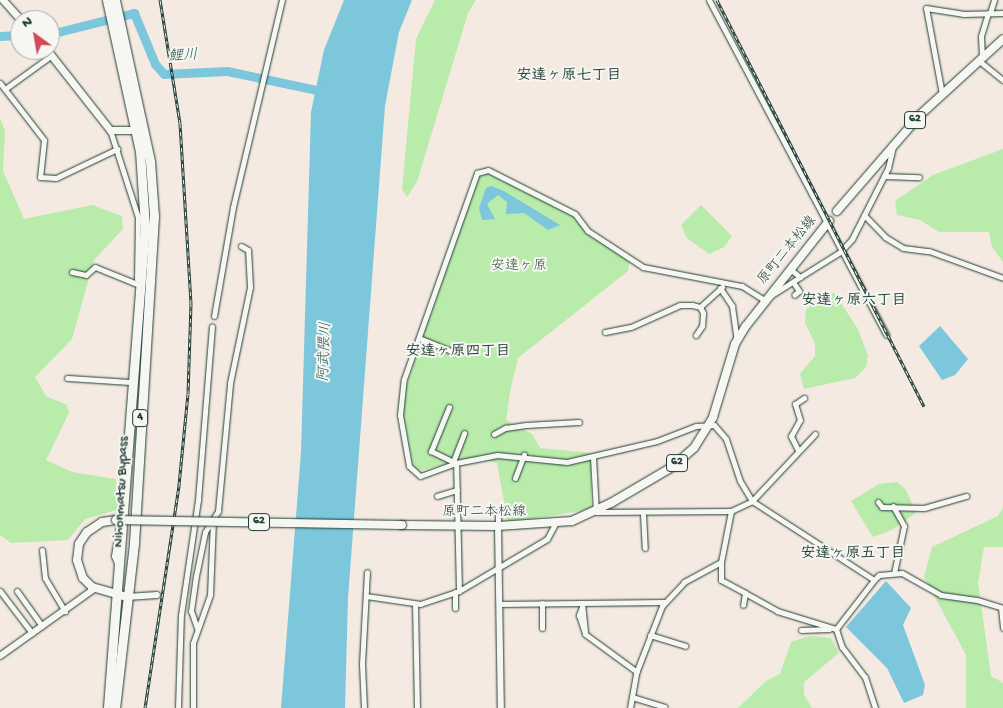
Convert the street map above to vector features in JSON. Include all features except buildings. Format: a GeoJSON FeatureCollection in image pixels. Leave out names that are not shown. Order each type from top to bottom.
{"type":"FeatureCollection","features":[{"type":"Feature","properties":{"kind":"highway","name":"4"},"geometry":{"type":"LineString","coordinates":[[107,0],[117,26]]}},
{"type":"Feature","properties":{"kind":"highway","name":"4"},"geometry":{"type":"LineString","coordinates":[[115,0],[117,26],[140,130]]}},
{"type":"Feature","properties":{"kind":"highway","name":"Nihonmatsu Bypass"},"geometry":{"type":"LineString","coordinates":[[115,708],[122,596],[120,570],[145,226],[140,130]]}},
{"type":"Feature","properties":{"kind":"highway","name":"Nihonmatsu Bypass"},"geometry":{"type":"LineString","coordinates":[[108,708],[122,596],[134,543],[154,216],[140,130]]}},
{"type":"Feature","properties":{"kind":"main road"},"geometry":{"type":"LineString","coordinates":[[3,0],[12,10]]}},
{"type":"Feature","properties":{"kind":"main road","name":"62"},"geometry":{"type":"LineString","coordinates":[[838,211],[892,144],[980,58],[1003,39]]}},
{"type":"Feature","properties":{"kind":"main road"},"geometry":{"type":"LineString","coordinates":[[55,60],[110,130],[140,130]]}},
{"type":"Feature","properties":{"kind":"main road","name":"原町二本松線"},"geometry":{"type":"LineString","coordinates":[[94,588],[78,568],[78,544],[92,528],[116,520],[498,526],[556,524],[596,512],[672,467],[694,448],[708,425],[737,341],[764,300],[828,222]]}},
{"type":"Feature","properties":{"kind":"main road"},"geometry":{"type":"LineString","coordinates":[[94,588],[122,596]]}},
{"type":"Feature","properties":{"kind":"street"},"geometry":{"type":"LineString","coordinates":[[214,316],[231,216],[282,0]]}},
{"type":"Feature","properties":{"kind":"street"},"geometry":{"type":"LineString","coordinates":[[709,0],[828,222],[841,251],[886,335]]}},
{"type":"Feature","properties":{"kind":"street"},"geometry":{"type":"LineString","coordinates":[[994,0],[981,36],[980,58],[1003,80]]}},
{"type":"Feature","properties":{"kind":"street"},"geometry":{"type":"LineString","coordinates":[[942,94],[926,8],[964,14],[1003,13]]}},
{"type":"Feature","properties":{"kind":"street"},"geometry":{"type":"LineString","coordinates":[[5,89],[39,60]]}},
{"type":"Feature","properties":{"kind":"street"},"geometry":{"type":"LineString","coordinates":[[0,83],[44,140],[40,177],[56,178],[117,149]]}},
{"type":"Feature","properties":{"kind":"street"},"geometry":{"type":"LineString","coordinates":[[110,130],[138,217],[137,284],[131,382],[121,514],[114,540],[114,564],[120,570]]}},
{"type":"Feature","properties":{"kind":"street"},"geometry":{"type":"LineString","coordinates":[[874,580],[752,501],[740,481],[726,439],[708,425],[593,457],[567,462],[524,455],[497,455],[454,462],[420,476],[409,466],[400,413],[404,379],[477,173],[484,169],[575,214],[588,232],[639,265],[703,277],[722,287],[742,286],[764,300],[841,251],[852,239],[893,157],[892,144]]}},
{"type":"Feature","properties":{"kind":"street"},"geometry":{"type":"LineString","coordinates":[[884,176],[919,177]]}},
{"type":"Feature","properties":{"kind":"street"},"geometry":{"type":"LineString","coordinates":[[864,215],[885,237],[903,248],[929,251],[1003,278]]}},
{"type":"Feature","properties":{"kind":"street"},"geometry":{"type":"LineString","coordinates":[[197,628],[191,611],[196,576],[205,532],[218,511],[230,383],[250,287],[248,250],[241,246]]}},
{"type":"Feature","properties":{"kind":"street"},"geometry":{"type":"LineString","coordinates":[[72,272],[86,274],[95,267],[137,284]]}},
{"type":"Feature","properties":{"kind":"street"},"geometry":{"type":"LineString","coordinates":[[790,269],[800,277]]}},
{"type":"Feature","properties":{"kind":"street"},"geometry":{"type":"LineString","coordinates":[[793,282],[799,291],[794,295]]}},
{"type":"Feature","properties":{"kind":"street"},"geometry":{"type":"LineString","coordinates":[[605,332],[631,327],[680,305],[700,307],[722,287]]}},
{"type":"Feature","properties":{"kind":"street"},"geometry":{"type":"LineString","coordinates":[[722,287],[732,306],[737,341]]}},
{"type":"Feature","properties":{"kind":"street"},"geometry":{"type":"LineString","coordinates":[[696,335],[703,320],[700,307]]}},
{"type":"Feature","properties":{"kind":"street"},"geometry":{"type":"LineString","coordinates":[[178,708],[181,615],[198,500],[212,327]]}},
{"type":"Feature","properties":{"kind":"street"},"geometry":{"type":"LineString","coordinates":[[419,338],[454,352]]}},
{"type":"Feature","properties":{"kind":"street"},"geometry":{"type":"LineString","coordinates":[[67,378],[131,382]]}},
{"type":"Feature","properties":{"kind":"street"},"geometry":{"type":"LineString","coordinates":[[798,450],[790,436],[800,420],[795,404],[804,398]]}},
{"type":"Feature","properties":{"kind":"street"},"geometry":{"type":"LineString","coordinates":[[449,407],[431,451],[454,462]]}},
{"type":"Feature","properties":{"kind":"street"},"geometry":{"type":"LineString","coordinates":[[494,434],[505,428],[526,424],[579,422]]}},
{"type":"Feature","properties":{"kind":"street"},"geometry":{"type":"LineString","coordinates":[[455,608],[458,526],[454,462],[464,434]]}},
{"type":"Feature","properties":{"kind":"street"},"geometry":{"type":"LineString","coordinates":[[593,457],[596,512],[643,514],[731,511],[752,501],[815,434]]}},
{"type":"Feature","properties":{"kind":"street"},"geometry":{"type":"LineString","coordinates":[[515,478],[524,455]]}},
{"type":"Feature","properties":{"kind":"street"},"geometry":{"type":"LineString","coordinates":[[437,496],[457,490]]}},
{"type":"Feature","properties":{"kind":"street"},"geometry":{"type":"LineString","coordinates":[[878,502],[882,507],[924,508],[966,496]]}},
{"type":"Feature","properties":{"kind":"street"},"geometry":{"type":"LineString","coordinates":[[893,506],[904,526],[894,574]]}},
{"type":"Feature","properties":{"kind":"street"},"geometry":{"type":"LineString","coordinates":[[498,511],[501,708]]}},
{"type":"Feature","properties":{"kind":"street"},"geometry":{"type":"LineString","coordinates":[[731,511],[721,562],[721,580],[777,611],[803,616],[830,629]]}},
{"type":"Feature","properties":{"kind":"street"},"geometry":{"type":"LineString","coordinates":[[643,514],[645,548]]}},
{"type":"Feature","properties":{"kind":"street"},"geometry":{"type":"LineString","coordinates":[[193,708],[193,650],[197,628],[210,585],[213,522]]}},
{"type":"Feature","properties":{"kind":"street"},"geometry":{"type":"LineString","coordinates":[[366,596],[415,604],[457,592],[547,540],[556,524]]}},
{"type":"Feature","properties":{"kind":"street"},"geometry":{"type":"LineString","coordinates":[[42,550],[45,578],[65,611]]}},
{"type":"Feature","properties":{"kind":"street"},"geometry":{"type":"LineString","coordinates":[[630,708],[637,672],[664,602],[684,582],[721,562]]}},
{"type":"Feature","properties":{"kind":"street"},"geometry":{"type":"LineString","coordinates":[[364,708],[362,664],[367,572]]}},
{"type":"Feature","properties":{"kind":"street"},"geometry":{"type":"LineString","coordinates":[[836,629],[879,575],[894,574],[909,575],[941,595],[1002,608],[1003,628]]}},
{"type":"Feature","properties":{"kind":"street"},"geometry":{"type":"LineString","coordinates":[[0,656],[65,611],[94,588]]}},
{"type":"Feature","properties":{"kind":"street"},"geometry":{"type":"LineString","coordinates":[[0,591],[32,633]]}},
{"type":"Feature","properties":{"kind":"street"},"geometry":{"type":"LineString","coordinates":[[17,591],[42,626]]}},
{"type":"Feature","properties":{"kind":"street"},"geometry":{"type":"LineString","coordinates":[[743,605],[745,593]]}},
{"type":"Feature","properties":{"kind":"street"},"geometry":{"type":"LineString","coordinates":[[122,596],[157,595]]}},
{"type":"Feature","properties":{"kind":"street"},"geometry":{"type":"LineString","coordinates":[[499,604],[664,602]]}},
{"type":"Feature","properties":{"kind":"street"},"geometry":{"type":"LineString","coordinates":[[542,603],[542,628]]}},
{"type":"Feature","properties":{"kind":"street"},"geometry":{"type":"LineString","coordinates":[[415,604],[417,708]]}},
{"type":"Feature","properties":{"kind":"street"},"geometry":{"type":"LineString","coordinates":[[583,604],[585,634],[637,672]]}},
{"type":"Feature","properties":{"kind":"street"},"geometry":{"type":"LineString","coordinates":[[801,630],[836,629]]}},
{"type":"Feature","properties":{"kind":"street"},"geometry":{"type":"LineString","coordinates":[[836,629],[842,648],[865,677],[875,708]]}},
{"type":"Feature","properties":{"kind":"street"},"geometry":{"type":"LineString","coordinates":[[650,635],[685,646]]}},
{"type":"Feature","properties":{"kind":"street"},"geometry":{"type":"LineString","coordinates":[[632,697],[664,708]]}},
{"type":"Feature","properties":{"kind":"green space"},"geometry":{"type":"Polygon","coordinates":[[[435,0],[476,0],[468,13],[417,182],[407,197],[402,189],[416,39],[435,0]]]}},
{"type":"Feature","properties":{"kind":"green space"},"geometry":{"type":"Polygon","coordinates":[[[0,118],[5,131],[3,171],[24,219],[92,205],[122,216],[123,229],[94,260],[72,339],[35,377],[46,396],[67,405],[69,413],[46,460],[72,472],[116,479],[117,510],[85,519],[68,540],[11,543],[0,535],[0,118]]]}},
{"type":"Feature","properties":{"kind":"green space"},"geometry":{"type":"Polygon","coordinates":[[[1003,149],[1003,262],[992,247],[989,232],[939,232],[920,220],[897,215],[895,201],[933,175],[1003,149]]]}},
{"type":"Feature","properties":{"kind":"green space","name":"安達ヶ原"},"geometry":{"type":"Polygon","coordinates":[[[486,171],[573,215],[584,231],[630,259],[628,271],[518,358],[510,392],[506,420],[532,434],[540,448],[591,453],[591,509],[508,523],[497,463],[476,457],[417,471],[412,461],[403,411],[407,384],[478,175],[486,171]]]}},
{"type":"Feature","properties":{"kind":"green space"},"geometry":{"type":"Polygon","coordinates":[[[701,205],[732,236],[724,247],[709,254],[687,238],[681,225],[701,205]]]}},
{"type":"Feature","properties":{"kind":"green space"},"geometry":{"type":"Polygon","coordinates":[[[834,293],[858,329],[868,356],[866,367],[855,378],[804,389],[800,374],[815,356],[815,343],[805,323],[806,310],[821,297],[834,293]]]}},
{"type":"Feature","properties":{"kind":"green space"},"geometry":{"type":"Polygon","coordinates":[[[897,482],[906,490],[916,513],[892,530],[873,537],[851,501],[879,484],[897,482]]]}},
{"type":"Feature","properties":{"kind":"green space"},"geometry":{"type":"Polygon","coordinates":[[[1003,508],[1003,547],[984,547],[978,583],[991,676],[1003,683],[1003,708],[966,708],[966,655],[924,577],[932,547],[998,516],[1003,508]]]}},
{"type":"Feature","properties":{"kind":"green space"},"geometry":{"type":"Polygon","coordinates":[[[810,636],[831,638],[839,653],[804,682],[804,695],[812,708],[738,708],[766,681],[780,674],[791,642],[810,636]]]}},
{"type":"Feature","properties":{"kind":"water","name":"阿武隈川"},"geometry":{"type":"Polygon","coordinates":[[[344,0],[412,0],[399,32],[385,106],[348,598],[345,708],[281,708],[301,452],[311,112],[324,50],[344,0]]]}},
{"type":"Feature","properties":{"kind":"water"},"geometry":{"type":"Polygon","coordinates":[[[491,186],[502,190],[560,225],[548,230],[524,213],[506,214],[507,202],[498,195],[487,204],[495,219],[482,220],[479,208],[486,188],[491,186]]]}},
{"type":"Feature","properties":{"kind":"water"},"geometry":{"type":"Polygon","coordinates":[[[940,326],[968,359],[955,375],[942,380],[919,346],[940,326]]]}},
{"type":"Feature","properties":{"kind":"water"},"geometry":{"type":"Polygon","coordinates":[[[886,581],[911,608],[903,625],[925,685],[923,695],[904,703],[887,668],[846,627],[886,581]]]}},
{"type":"Feature","properties":{"kind":"waterway","name":"鯉川"},"geometry":{"type":"LineString","coordinates":[[60,32],[134,13],[155,64],[164,74],[227,71],[327,92]]}},
{"type":"Feature","properties":{"kind":"waterway","name":"鯉川"},"geometry":{"type":"LineString","coordinates":[[0,36],[10,36]]}},
{"type":"Feature","properties":{"kind":"railway"},"geometry":{"type":"LineString","coordinates":[[145,708],[179,485],[188,394],[191,303],[180,123],[160,0]]}},
{"type":"Feature","properties":{"kind":"railway"},"geometry":{"type":"LineString","coordinates":[[717,0],[924,406]]}},
{"type":"Feature","properties":{"kind":"district","name":"安達ヶ原七丁目"},"geometry":{"type":"Point","coordinates":[569,77]}},
{"type":"Feature","properties":{"kind":"district","name":"安達ヶ原六丁目"},"geometry":{"type":"Point","coordinates":[854,302]}},
{"type":"Feature","properties":{"kind":"district","name":"安達ヶ原四丁目"},"geometry":{"type":"Point","coordinates":[458,353]}},
{"type":"Feature","properties":{"kind":"district","name":"安達ヶ原五丁目"},"geometry":{"type":"Point","coordinates":[853,555]}}]}
